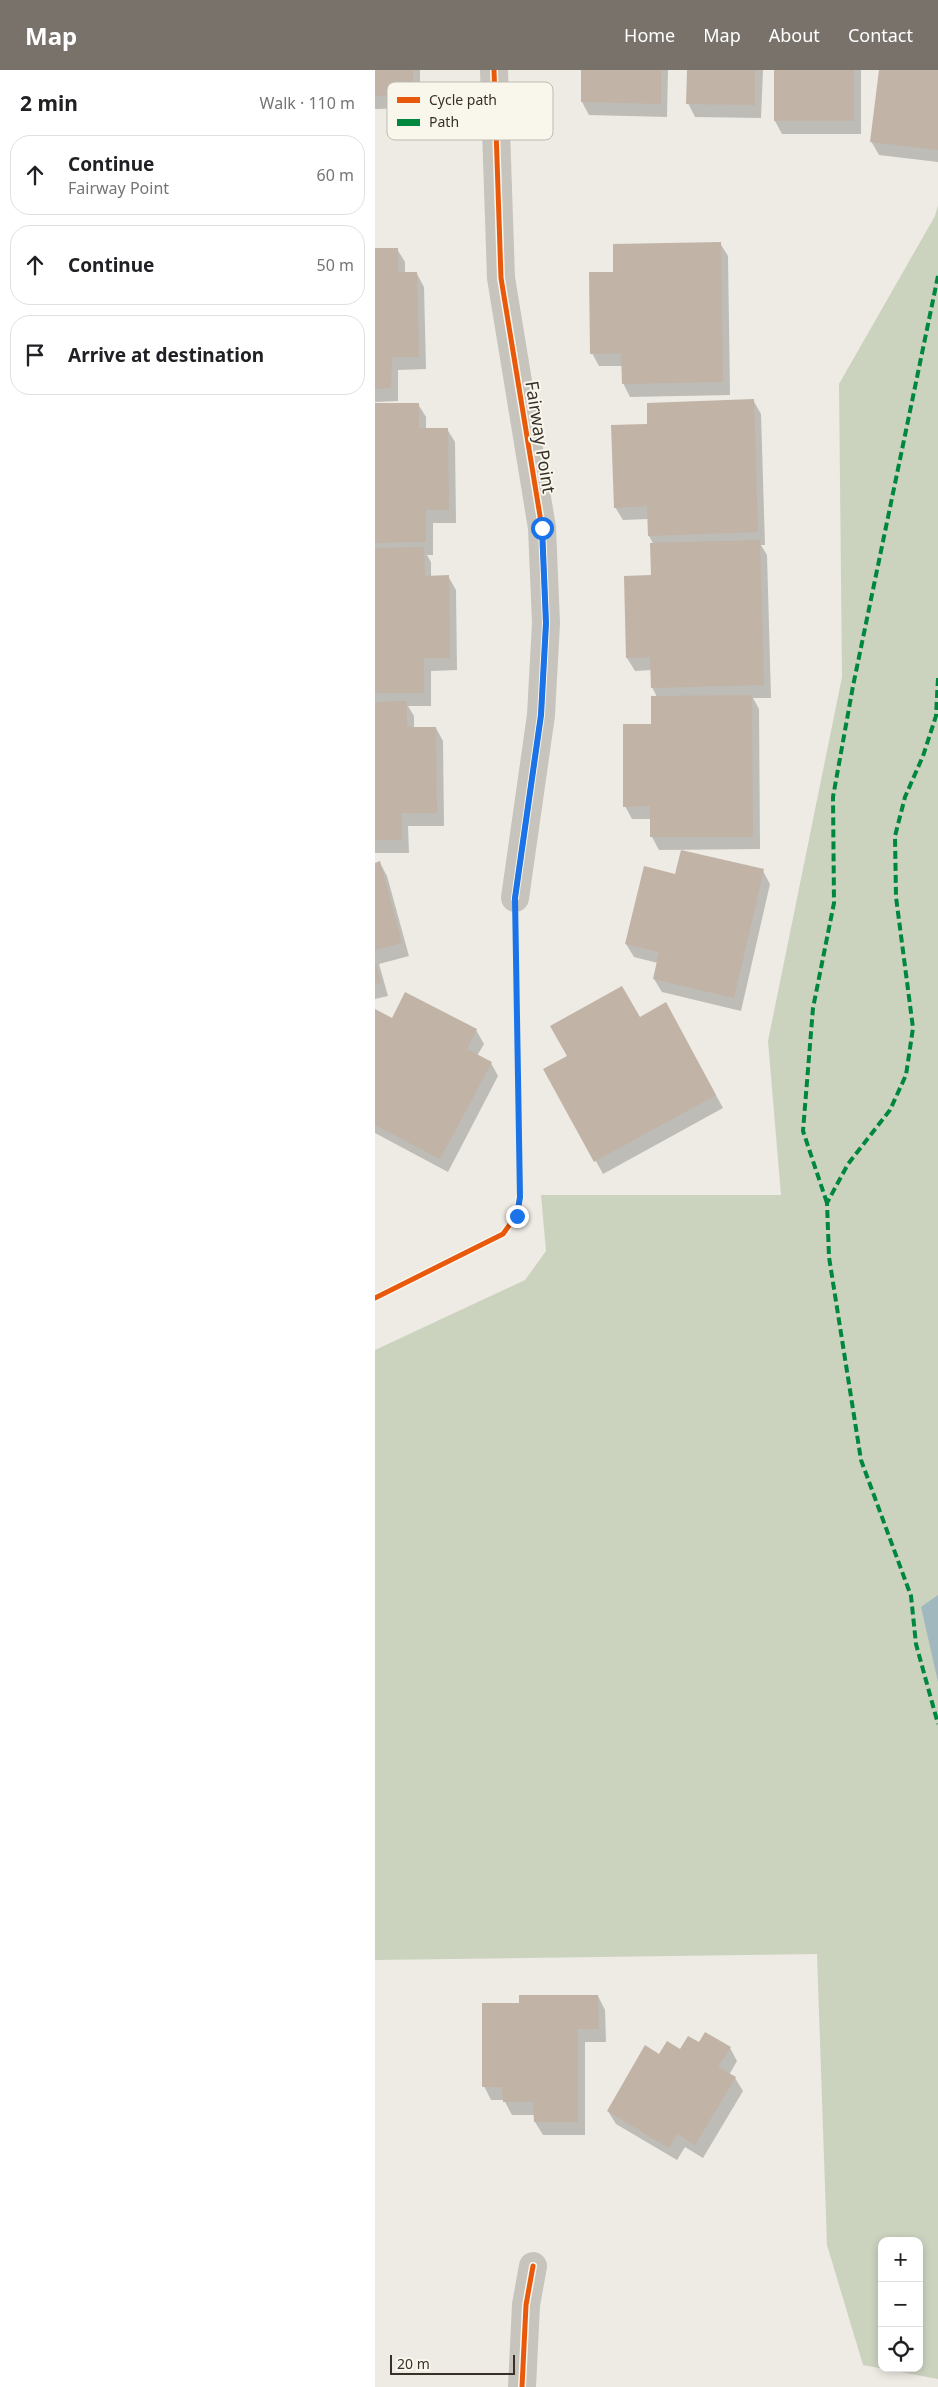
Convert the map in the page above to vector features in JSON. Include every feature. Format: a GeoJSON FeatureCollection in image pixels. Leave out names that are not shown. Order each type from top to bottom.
{"type":"FeatureCollection","features":[{"type":"Feature","properties":{"kind":"street","name":"Fairway Point"},"geometry":{"type":"LineString","coordinates":[[496,140],[501,278],[542,528],[546,623],[541,715],[515,898]]}},
{"type":"Feature","properties":{"kind":"street"},"geometry":{"type":"LineString","coordinates":[[521,2387],[526,2306],[533,2266]]}},
{"type":"Feature","properties":{"kind":"path"},"geometry":{"type":"LineString","coordinates":[[515,898],[520,1197],[518,1207]]}},
{"type":"Feature","properties":{"kind":"green space"},"geometry":{"type":"Polygon","coordinates":[[[938,205],[938,2379],[900,2372],[923,2372],[923,2237],[878,2237],[878,2368],[863,2365],[827,2245],[817,1954],[375,1960],[375,1350],[525,1280],[546,1251],[541,1195],[781,1195],[768,1041],[842,677],[839,384],[935,216],[938,205]]]}},
{"type":"Feature","properties":{"kind":"water"},"geometry":{"type":"Polygon","coordinates":[[[938,1595],[938,1682],[921,1607],[938,1595]]]}},
{"type":"Feature","properties":{"kind":"building"},"geometry":{"type":"Polygon","coordinates":[[[375,70],[413,70],[413,82],[387,82],[387,96],[375,96],[375,70]]]}},
{"type":"Feature","properties":{"kind":"building"},"geometry":{"type":"Polygon","coordinates":[[[581,70],[661,70],[661,104],[581,102],[581,70]]]}},
{"type":"Feature","properties":{"kind":"building"},"geometry":{"type":"Polygon","coordinates":[[[687,70],[755,70],[755,105],[686,104],[687,70]]]}},
{"type":"Feature","properties":{"kind":"building"},"geometry":{"type":"Polygon","coordinates":[[[774,70],[854,70],[854,121],[774,121],[774,70]]]}},
{"type":"Feature","properties":{"kind":"building"},"geometry":{"type":"Polygon","coordinates":[[[879,70],[938,70],[938,150],[870,142],[879,70]]]}},
{"type":"Feature","properties":{"kind":"building"},"geometry":{"type":"Polygon","coordinates":[[[721,242],[723,382],[622,384],[621,353],[590,354],[589,272],[613,272],[613,244],[721,242]]]}},
{"type":"Feature","properties":{"kind":"building"},"geometry":{"type":"Polygon","coordinates":[[[375,248],[398,248],[398,272],[417,272],[419,357],[392,357],[391,388],[375,389],[375,248]]]}},
{"type":"Feature","properties":{"kind":"building"},"geometry":{"type":"Polygon","coordinates":[[[754,399],[758,532],[648,536],[647,506],[614,508],[611,425],[647,424],[647,403],[754,399]]]}},
{"type":"Feature","properties":{"kind":"building"},"geometry":{"type":"Polygon","coordinates":[[[375,403],[419,403],[419,428],[448,428],[449,510],[426,510],[426,542],[375,543],[375,403]]]}},
{"type":"Feature","properties":{"kind":"building"},"geometry":{"type":"Polygon","coordinates":[[[760,540],[764,685],[651,688],[650,657],[626,658],[624,576],[651,575],[650,543],[760,540]]]}},
{"type":"Feature","properties":{"kind":"building"},"geometry":{"type":"Polygon","coordinates":[[[424,547],[425,576],[449,575],[450,658],[424,658],[424,693],[375,693],[375,548],[424,547]]]}},
{"type":"Feature","properties":{"kind":"building"},"geometry":{"type":"Polygon","coordinates":[[[752,695],[753,837],[650,837],[650,806],[623,807],[623,724],[651,724],[651,696],[752,695]]]}},
{"type":"Feature","properties":{"kind":"building"},"geometry":{"type":"Polygon","coordinates":[[[407,701],[407,727],[436,727],[437,813],[402,813],[402,840],[375,840],[375,702],[407,701]]]}},
{"type":"Feature","properties":{"kind":"building"},"geometry":{"type":"Polygon","coordinates":[[[681,850],[764,869],[734,998],[653,979],[659,952],[625,944],[644,866],[675,874],[681,850]]]}},
{"type":"Feature","properties":{"kind":"building"},"geometry":{"type":"Polygon","coordinates":[[[380,861],[402,943],[375,950],[375,863],[380,861]]]}},
{"type":"Feature","properties":{"kind":"building"},"geometry":{"type":"Polygon","coordinates":[[[375,962],[381,983],[375,984],[375,962]]]}},
{"type":"Feature","properties":{"kind":"building"},"geometry":{"type":"Polygon","coordinates":[[[622,986],[640,1017],[666,1002],[716,1095],[594,1162],[543,1069],[567,1056],[550,1026],[622,986]]]}},
{"type":"Feature","properties":{"kind":"building"},"geometry":{"type":"Polygon","coordinates":[[[405,992],[477,1029],[467,1049],[492,1062],[440,1159],[375,1125],[375,1009],[392,1018],[405,992]]]}},
{"type":"Feature","properties":{"kind":"building"},"geometry":{"type":"Polygon","coordinates":[[[519,1995],[598,1995],[599,2029],[578,2029],[578,2122],[534,2122],[533,2102],[503,2102],[502,2087],[482,2087],[482,2003],[519,2003],[519,1995]]]}},
{"type":"Feature","properties":{"kind":"building"},"geometry":{"type":"Polygon","coordinates":[[[705,2032],[731,2047],[718,2067],[736,2077],[695,2145],[677,2134],[669,2148],[607,2111],[645,2045],[659,2054],[667,2041],[680,2049],[688,2036],[699,2042],[705,2032]]]}},
{"type":"Feature","properties":{"kind":"marked path"},"geometry":{"type":"LineString","coordinates":[[827,1203],[803,1131],[813,1008],[834,903],[833,797],[853,686],[938,276]]}},
{"type":"Feature","properties":{"kind":"marked path"},"geometry":{"type":"LineString","coordinates":[[938,678],[936,716],[923,756],[905,797],[895,836],[896,897],[913,1028],[906,1075],[890,1110],[848,1164],[827,1203],[829,1257],[861,1460],[911,1596],[916,1644],[938,1724]]}},
{"type":"Feature","properties":{"kind":"cycle path"},"geometry":{"type":"LineString","coordinates":[[494,70],[494,82]]}},
{"type":"Feature","properties":{"kind":"cycle path"},"geometry":{"type":"LineString","coordinates":[[496,140],[501,278],[542,528],[546,623],[541,715],[515,898]]}},
{"type":"Feature","properties":{"kind":"cycle path"},"geometry":{"type":"LineString","coordinates":[[375,1298],[503,1234],[516,1216],[520,1197]]}},
{"type":"Feature","properties":{"kind":"cycle path"},"geometry":{"type":"LineString","coordinates":[[522,2387],[526,2305],[533,2266]]}},
{"type":"Feature","properties":{"kind":"route"},"geometry":{"type":"LineString","coordinates":[[517,1216],[520,1197],[515,898],[541,715],[546,623],[542,528]]}}]}
